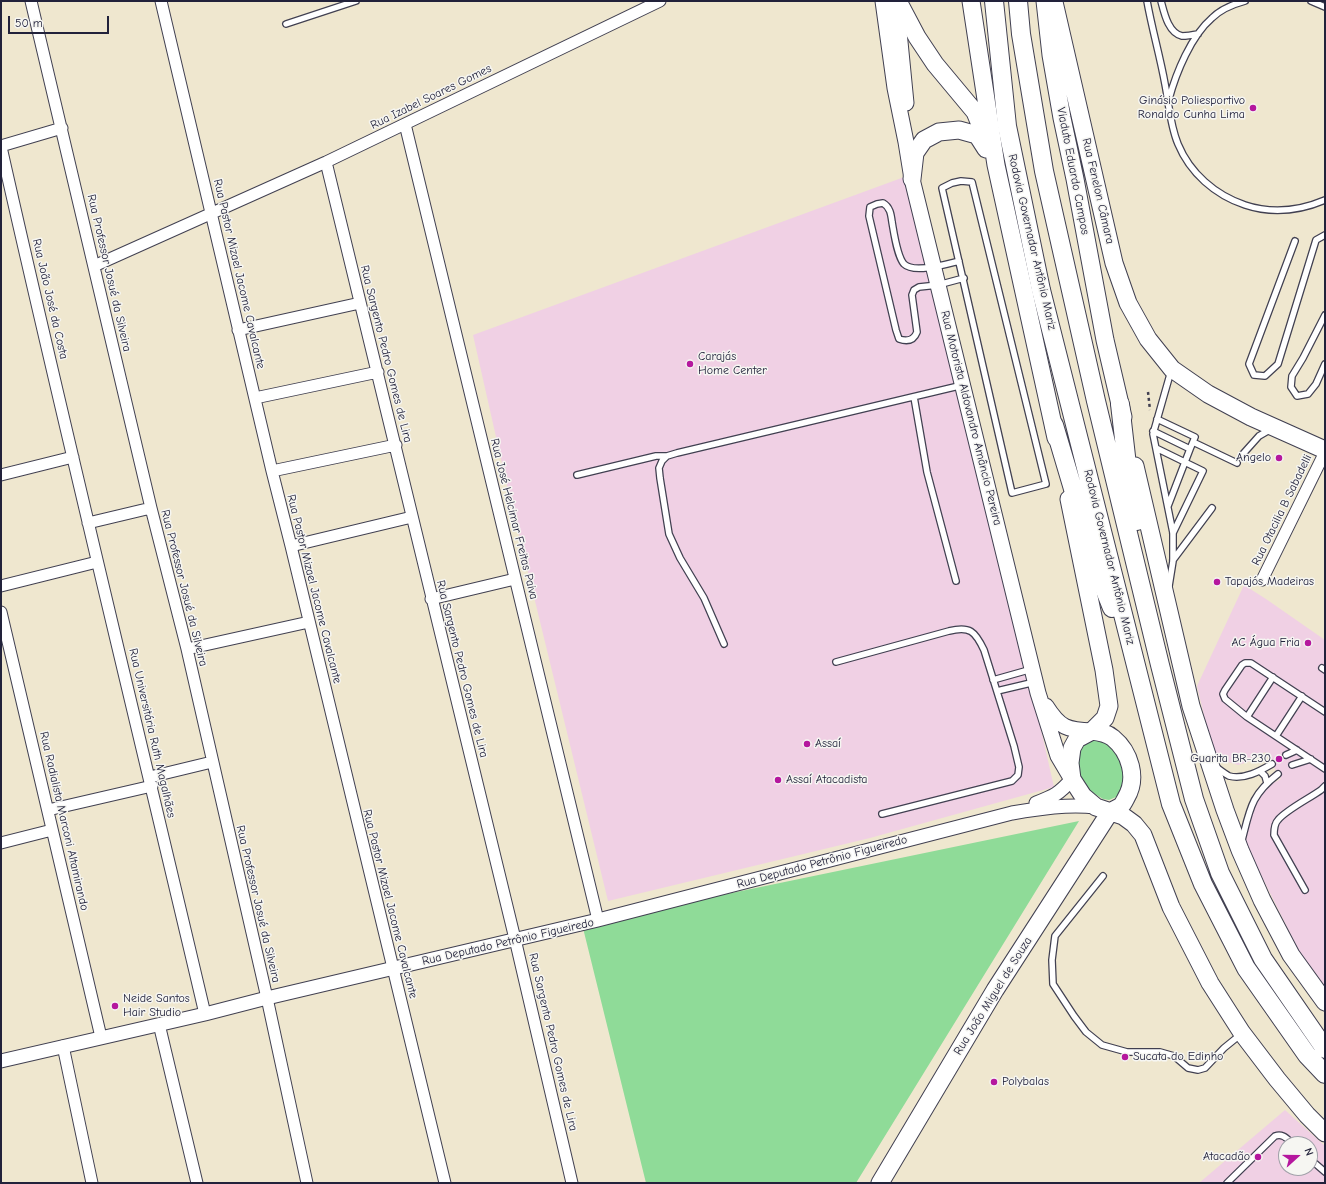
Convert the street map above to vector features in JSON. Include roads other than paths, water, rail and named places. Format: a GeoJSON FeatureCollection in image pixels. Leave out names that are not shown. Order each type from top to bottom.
{"type":"FeatureCollection","features":[{"type":"Feature","properties":{"kind":"highway","name":"Rodovia Governador Antônio Mariz"},"geometry":{"type":"LineString","coordinates":[[994,1],[1007,126],[1040,282],[1171,804],[1203,884],[1246,968],[1307,1055],[1325,1074]]}},
{"type":"Feature","properties":{"kind":"highway","name":"Rodovia Governador Antônio Mariz"},"geometry":{"type":"LineString","coordinates":[[1018,1],[1021,34],[1044,171],[1096,400],[1156,651],[1194,799],[1220,873],[1263,959],[1325,1049]]}},
{"type":"Feature","properties":{"kind":"highway"},"geometry":{"type":"LineString","coordinates":[[1120,404],[1127,464],[1156,651]]}},
{"type":"Feature","properties":{"kind":"highway"},"geometry":{"type":"LineString","coordinates":[[1054,425],[1098,573],[1138,674]]}},
{"type":"Feature","properties":{"kind":"main road","name":"Rua Motorista Aldovandro Amâncio Pereira"},"geometry":{"type":"LineString","coordinates":[[882,1],[895,88],[912,179],[933,267],[1035,681],[1058,756],[1072,779]]}},
{"type":"Feature","properties":{"kind":"main road","name":"Rua Motorista Aldovandro Amâncio Pereira"},"geometry":{"type":"LineString","coordinates":[[897,1],[907,117],[906,142]]}},
{"type":"Feature","properties":{"kind":"main road"},"geometry":{"type":"LineString","coordinates":[[897,1],[917,37],[935,64],[975,112],[996,165]]}},
{"type":"Feature","properties":{"kind":"main road"},"geometry":{"type":"LineString","coordinates":[[971,1],[996,165],[1054,425],[1102,662],[1109,706],[1104,718],[1092,731],[1077,739],[1072,748],[1070,763],[1072,779],[1083,796],[1103,809],[1123,816],[1134,824],[1143,835],[1171,907],[1210,983],[1242,1033],[1277,1079],[1307,1115],[1325,1132]]}},
{"type":"Feature","properties":{"kind":"main road","name":"Viaduto Eduardo Campos"},"geometry":{"type":"LineString","coordinates":[[1045,1],[1051,55],[1062,118],[1076,179],[1105,340],[1191,706],[1240,850],[1262,900],[1291,955],[1325,1002]]}},
{"type":"Feature","properties":{"kind":"main road","name":"Rua Fenelon Câmara"},"geometry":{"type":"LineString","coordinates":[[1054,1],[1114,262],[1128,303],[1148,339],[1172,369],[1208,394],[1250,417],[1325,451]]}},
{"type":"Feature","properties":{"kind":"main road"},"geometry":{"type":"LineString","coordinates":[[912,179],[915,153],[924,140],[939,132],[958,130],[977,136],[996,165]]}},
{"type":"Feature","properties":{"kind":"main road","name":"Rua Motorista Aldovandro Amâncio Pereira"},"geometry":{"type":"LineString","coordinates":[[1035,681],[1050,712],[1066,728],[1092,731]]}},
{"type":"Feature","properties":{"kind":"main road"},"geometry":{"type":"LineString","coordinates":[[1092,731],[1103,733],[1112,737],[1127,757],[1133,776],[1129,794],[1121,806],[1103,809]]}},
{"type":"Feature","properties":{"kind":"main road","name":"Rua João Miguel de Souza"},"geometry":{"type":"LineString","coordinates":[[880,1183],[1103,809]]}},
{"type":"Feature","properties":{"kind":"street","name":"Rua Professor Josué da Silveira"},"geometry":{"type":"LineString","coordinates":[[31,1],[151,508],[186,649],[267,998],[307,1183]]}},
{"type":"Feature","properties":{"kind":"street","name":"Rua Pastor Mizael Jacome Cavalcante"},"geometry":{"type":"LineString","coordinates":[[161,1],[238,330],[256,398],[272,471],[445,1183]]}},
{"type":"Feature","properties":{"kind":"street","name":"Rua Izabel Soares Gomes"},"geometry":{"type":"LineString","coordinates":[[94,266],[326,162],[660,1]]}},
{"type":"Feature","properties":{"kind":"street","name":"Rua José Helcimar Freitas Paiva"},"geometry":{"type":"LineString","coordinates":[[405,124],[598,920]]}},
{"type":"Feature","properties":{"kind":"street"},"geometry":{"type":"LineString","coordinates":[[1,146],[62,128]]}},
{"type":"Feature","properties":{"kind":"street","name":"Rua João José da Costa"},"geometry":{"type":"LineString","coordinates":[[1,146],[5,180],[73,457]]}},
{"type":"Feature","properties":{"kind":"street","name":"Rua Sargento Pedro Gomes de Lira"},"geometry":{"type":"LineString","coordinates":[[326,162],[396,445],[431,599],[515,939],[572,1183]]}},
{"type":"Feature","properties":{"kind":"street"},"geometry":{"type":"LineString","coordinates":[[238,330],[360,303]]}},
{"type":"Feature","properties":{"kind":"street"},"geometry":{"type":"LineString","coordinates":[[256,398],[378,372]]}},
{"type":"Feature","properties":{"kind":"street"},"geometry":{"type":"LineString","coordinates":[[272,471],[396,445]]}},
{"type":"Feature","properties":{"kind":"street","name":"Rua Otacilia B Sabadelli"},"geometry":{"type":"LineString","coordinates":[[1262,580],[1325,451]]}},
{"type":"Feature","properties":{"kind":"street"},"geometry":{"type":"LineString","coordinates":[[1,475],[73,457]]}},
{"type":"Feature","properties":{"kind":"street","name":"Rua Universitária Ruth Magalhães"},"geometry":{"type":"LineString","coordinates":[[73,457],[205,1014]]}},
{"type":"Feature","properties":{"kind":"street"},"geometry":{"type":"LineString","coordinates":[[88,523],[151,508]]}},
{"type":"Feature","properties":{"kind":"street"},"geometry":{"type":"LineString","coordinates":[[291,546],[412,517]]}},
{"type":"Feature","properties":{"kind":"street"},"geometry":{"type":"LineString","coordinates":[[1,586],[98,562]]}},
{"type":"Feature","properties":{"kind":"street"},"geometry":{"type":"LineString","coordinates":[[431,599],[515,579]]}},
{"type":"Feature","properties":{"kind":"street","name":"Rua Radialista Marconi Altamirando"},"geometry":{"type":"LineString","coordinates":[[1,612],[101,1037]]}},
{"type":"Feature","properties":{"kind":"street"},"geometry":{"type":"LineString","coordinates":[[186,649],[309,622]]}},
{"type":"Feature","properties":{"kind":"street"},"geometry":{"type":"LineString","coordinates":[[48,810],[151,782],[212,762]]}},
{"type":"Feature","properties":{"kind":"street","name":"Rua Deputado Petrônio Figueiredo"},"geometry":{"type":"LineString","coordinates":[[1012,813],[1055,796],[1072,779]]}},
{"type":"Feature","properties":{"kind":"street","name":"Rua Deputado Petrônio Figueiredo"},"geometry":{"type":"LineString","coordinates":[[1,1061],[598,920],[1012,813],[1052,806],[1076,805],[1103,809]]}},
{"type":"Feature","properties":{"kind":"street"},"geometry":{"type":"LineString","coordinates":[[1,843],[52,830]]}},
{"type":"Feature","properties":{"kind":"street"},"geometry":{"type":"LineString","coordinates":[[159,1024],[197,1183]]}},
{"type":"Feature","properties":{"kind":"street"},"geometry":{"type":"LineString","coordinates":[[63,1046],[92,1183]]}},
{"type":"Feature","properties":{"kind":"lane"},"geometry":{"type":"LineString","coordinates":[[286,24],[356,1]]}},
{"type":"Feature","properties":{"kind":"lane"},"geometry":{"type":"LineString","coordinates":[[1147,1],[1178,144],[1191,167],[1209,186],[1232,201],[1257,209],[1284,211],[1310,206],[1325,200]]}},
{"type":"Feature","properties":{"kind":"lane"},"geometry":{"type":"LineString","coordinates":[[1161,1],[1165,15],[1173,31],[1181,36],[1198,34]]}},
{"type":"Feature","properties":{"kind":"lane"},"geometry":{"type":"LineString","coordinates":[[1168,101],[1174,79],[1198,34],[1212,17],[1235,4],[1245,1]]}},
{"type":"Feature","properties":{"kind":"lane"},"geometry":{"type":"LineString","coordinates":[[1311,1],[1325,7]]}},
{"type":"Feature","properties":{"kind":"lane"},"geometry":{"type":"LineString","coordinates":[[961,181],[972,182],[1046,484],[1012,493],[964,278],[942,188],[952,183],[961,181]]}},
{"type":"Feature","properties":{"kind":"lane"},"geometry":{"type":"LineString","coordinates":[[959,261],[933,267],[911,268],[904,264],[900,255],[892,216],[888,206],[884,203],[870,207],[869,216],[899,339],[904,341],[910,340],[915,337],[918,332],[912,295],[914,290],[919,286],[938,284],[964,278]]}},
{"type":"Feature","properties":{"kind":"lane"},"geometry":{"type":"LineString","coordinates":[[1295,241],[1248,364],[1254,375],[1265,376],[1278,364],[1316,240],[1325,235]]}},
{"type":"Feature","properties":{"kind":"lane"},"geometry":{"type":"LineString","coordinates":[[1325,315],[1292,376],[1291,387],[1297,396],[1308,394],[1316,384],[1325,364]]}},
{"type":"Feature","properties":{"kind":"lane"},"geometry":{"type":"LineString","coordinates":[[1167,600],[1172,561],[1173,533],[1153,431],[1172,369]]}},
{"type":"Feature","properties":{"kind":"lane"},"geometry":{"type":"LineString","coordinates":[[577,475],[656,456],[667,456],[963,385]]}},
{"type":"Feature","properties":{"kind":"lane"},"geometry":{"type":"LineString","coordinates":[[914,397],[927,472],[956,581]]}},
{"type":"Feature","properties":{"kind":"lane"},"geometry":{"type":"LineString","coordinates":[[1157,419],[1195,437],[1168,507]]}},
{"type":"Feature","properties":{"kind":"lane"},"geometry":{"type":"LineString","coordinates":[[1242,455],[1259,436],[1274,427]]}},
{"type":"Feature","properties":{"kind":"lane"},"geometry":{"type":"LineString","coordinates":[[1153,431],[1190,449]]}},
{"type":"Feature","properties":{"kind":"lane"},"geometry":{"type":"LineString","coordinates":[[1193,442],[1238,463]]}},
{"type":"Feature","properties":{"kind":"lane"},"geometry":{"type":"LineString","coordinates":[[1156,448],[1203,472],[1173,533]]}},
{"type":"Feature","properties":{"kind":"lane"},"geometry":{"type":"LineString","coordinates":[[667,456],[662,461],[659,468],[670,534],[680,558],[704,598],[724,644]]}},
{"type":"Feature","properties":{"kind":"lane"},"geometry":{"type":"LineString","coordinates":[[1172,561],[1212,508]]}},
{"type":"Feature","properties":{"kind":"lane"},"geometry":{"type":"LineString","coordinates":[[836,662],[961,628],[970,631],[978,638],[984,650],[1014,746],[1019,767],[1018,775],[1012,781],[882,814]]}},
{"type":"Feature","properties":{"kind":"lane"},"geometry":{"type":"LineString","coordinates":[[1325,712],[1251,663],[1244,663],[1223,694],[1225,699],[1247,717],[1325,769]]}},
{"type":"Feature","properties":{"kind":"lane"},"geometry":{"type":"LineString","coordinates":[[1247,717],[1273,677]]}},
{"type":"Feature","properties":{"kind":"lane"},"geometry":{"type":"LineString","coordinates":[[993,680],[1035,681]]}},
{"type":"Feature","properties":{"kind":"lane"},"geometry":{"type":"LineString","coordinates":[[997,691],[1035,681]]}},
{"type":"Feature","properties":{"kind":"lane"},"geometry":{"type":"LineString","coordinates":[[1276,736],[1302,696]]}},
{"type":"Feature","properties":{"kind":"lane"},"geometry":{"type":"LineString","coordinates":[[1286,754],[1297,750]]}},
{"type":"Feature","properties":{"kind":"lane"},"geometry":{"type":"LineString","coordinates":[[1292,765],[1311,759]]}},
{"type":"Feature","properties":{"kind":"lane"},"geometry":{"type":"LineString","coordinates":[[1211,764],[1229,776],[1243,777],[1260,771],[1272,764]]}},
{"type":"Feature","properties":{"kind":"lane"},"geometry":{"type":"LineString","coordinates":[[1260,771],[1265,776],[1267,782]]}},
{"type":"Feature","properties":{"kind":"lane"},"geometry":{"type":"LineString","coordinates":[[1240,850],[1250,808],[1256,795],[1267,782],[1278,774]]}},
{"type":"Feature","properties":{"kind":"lane"},"geometry":{"type":"LineString","coordinates":[[1305,890],[1274,835],[1274,829],[1279,819],[1325,786]]}},
{"type":"Feature","properties":{"kind":"lane"},"geometry":{"type":"LineString","coordinates":[[1104,876],[1055,936],[1052,960],[1053,984],[1086,1032],[1102,1045],[1127,1052],[1160,1052],[1174,1056],[1188,1068],[1198,1070],[1205,1068],[1224,1048],[1242,1033]]}},
{"type":"Feature","properties":{"kind":"lane"},"geometry":{"type":"LineString","coordinates":[[1227,1183],[1275,1136],[1284,1136]]}},
{"type":"Feature","properties":{"kind":"place","name":"Ginásio Poliesportivo Ronaldo Cunha Lima"},"geometry":{"type":"Point","coordinates":[1253,108]}},
{"type":"Feature","properties":{"kind":"place","name":"Carajás Home Center"},"geometry":{"type":"Point","coordinates":[690,364]}},
{"type":"Feature","properties":{"kind":"place","name":"Angelo"},"geometry":{"type":"Point","coordinates":[1279,458]}},
{"type":"Feature","properties":{"kind":"place","name":"Tapajós Madeiras"},"geometry":{"type":"Point","coordinates":[1217,582]}},
{"type":"Feature","properties":{"kind":"place","name":"AC Água Fria"},"geometry":{"type":"Point","coordinates":[1308,643]}},
{"type":"Feature","properties":{"kind":"place","name":"Assaí"},"geometry":{"type":"Point","coordinates":[807,744]}},
{"type":"Feature","properties":{"kind":"place","name":"Guarita BR-230"},"geometry":{"type":"Point","coordinates":[1279,759]}},
{"type":"Feature","properties":{"kind":"place","name":"Assaí Atacadista"},"geometry":{"type":"Point","coordinates":[778,780]}},
{"type":"Feature","properties":{"kind":"place","name":"Neide Santos Hair Studio"},"geometry":{"type":"Point","coordinates":[115,1006]}},
{"type":"Feature","properties":{"kind":"place","name":"Sucata do Edinho"},"geometry":{"type":"Point","coordinates":[1125,1057]}},
{"type":"Feature","properties":{"kind":"place","name":"Polybalas"},"geometry":{"type":"Point","coordinates":[994,1082]}},
{"type":"Feature","properties":{"kind":"place","name":"Atacadão"},"geometry":{"type":"Point","coordinates":[1258,1157]}}]}
